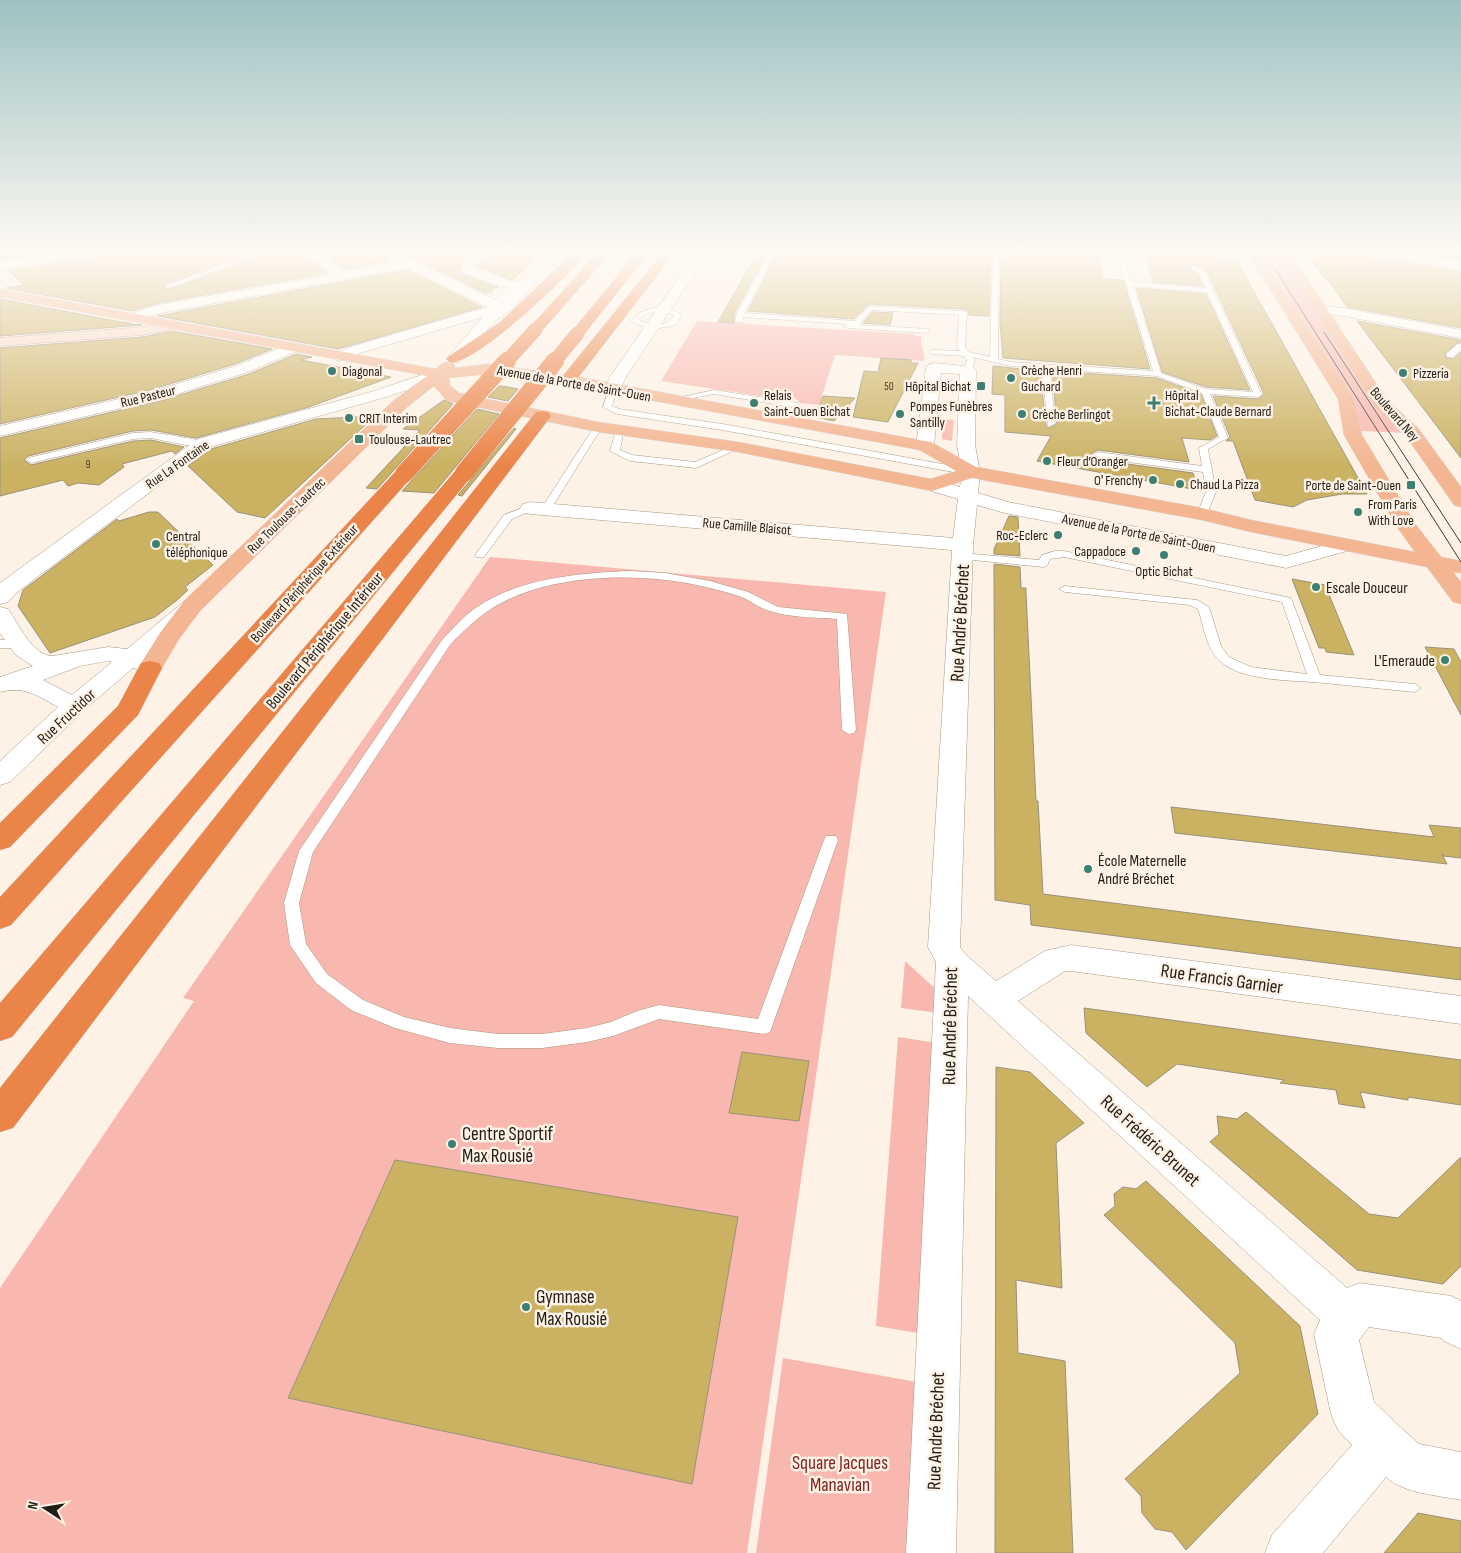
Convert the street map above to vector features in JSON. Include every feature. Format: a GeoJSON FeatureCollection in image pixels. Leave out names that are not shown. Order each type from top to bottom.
{"type":"FeatureCollection","features":[{"type":"Feature","properties":{"kind":"highway"},"geometry":{"type":"LineString","coordinates":[[454,358],[508,322]]}},
{"type":"Feature","properties":{"kind":"highway","name":"Boulevard Périphérique Extérieur"},"geometry":{"type":"LineString","coordinates":[[0,917],[541,322]]}},
{"type":"Feature","properties":{"kind":"highway","name":"Boulevard Périphérique Intérieur"},"geometry":{"type":"LineString","coordinates":[[0,1027],[464,473],[596,322]]}},
{"type":"Feature","properties":{"kind":"highway"},"geometry":{"type":"LineString","coordinates":[[568,380],[607,322]]}},
{"type":"Feature","properties":{"kind":"highway"},"geometry":{"type":"LineString","coordinates":[[0,1116],[550,404]]}},
{"type":"Feature","properties":{"kind":"highway"},"geometry":{"type":"LineString","coordinates":[[0,840],[129,710],[141,662]]}},
{"type":"Feature","properties":{"kind":"main road"},"geometry":{"type":"LineString","coordinates":[[158,322],[440,374]]}},
{"type":"Feature","properties":{"kind":"main road","name":"Boulevard Ney"},"geometry":{"type":"LineString","coordinates":[[1298,322],[1346,399],[1353,435],[1407,527],[1461,597]]}},
{"type":"Feature","properties":{"kind":"main road","name":"Boulevard Ney"},"geometry":{"type":"LineString","coordinates":[[1328,322],[1382,404],[1412,432],[1461,501]]}},
{"type":"Feature","properties":{"kind":"main road","name":"Rue Toulouse-Lautrec"},"geometry":{"type":"LineString","coordinates":[[141,662],[168,638],[192,606],[400,404],[440,374],[454,358]]}},
{"type":"Feature","properties":{"kind":"main road","name":"Avenue de la Porte de Saint-Ouen"},"geometry":{"type":"LineString","coordinates":[[971,472],[932,485],[738,447],[598,427],[550,404],[453,396],[442,386],[440,374],[488,369],[568,380],[925,446],[971,472],[1202,514],[1461,567]]}},
{"type":"Feature","properties":{"kind":"main road"},"geometry":{"type":"LineString","coordinates":[[550,404],[568,380]]}},
{"type":"Feature","properties":{"kind":"street"},"geometry":{"type":"LineString","coordinates":[[341,357],[355,350],[447,322]]}},
{"type":"Feature","properties":{"kind":"street"},"geometry":{"type":"LineString","coordinates":[[454,358],[486,322]]}},
{"type":"Feature","properties":{"kind":"street"},"geometry":{"type":"LineString","coordinates":[[613,388],[618,377],[655,322]]}},
{"type":"Feature","properties":{"kind":"street"},"geometry":{"type":"LineString","coordinates":[[1399,322],[1461,334]]}},
{"type":"Feature","properties":{"kind":"street"},"geometry":{"type":"LineString","coordinates":[[0,342],[142,332],[172,325]]}},
{"type":"Feature","properties":{"kind":"street","name":"Rue Pasteur"},"geometry":{"type":"LineString","coordinates":[[0,431],[154,396],[242,369],[292,348]]}},
{"type":"Feature","properties":{"kind":"street"},"geometry":{"type":"LineString","coordinates":[[925,446],[932,351],[968,362]]}},
{"type":"Feature","properties":{"kind":"street","name":"Rue André Bréchet"},"geometry":{"type":"LineString","coordinates":[[931,1553],[952,962],[944,947],[963,550],[971,472],[966,445],[968,362]]}},
{"type":"Feature","properties":{"kind":"street","name":"Rue La Fontaine"},"geometry":{"type":"LineString","coordinates":[[0,597],[8,588],[204,443],[380,394],[440,374]]}},
{"type":"Feature","properties":{"kind":"street","name":"Avenue de la Porte de Saint-Ouen"},"geometry":{"type":"LineString","coordinates":[[932,485],[1005,507],[1286,562],[1347,544]]}},
{"type":"Feature","properties":{"kind":"street","name":"Rue Camille Blaisot"},"geometry":{"type":"LineString","coordinates":[[538,508],[963,550]]}},
{"type":"Feature","properties":{"kind":"street"},"geometry":{"type":"LineString","coordinates":[[0,614],[9,644],[18,655],[6,682]]}},
{"type":"Feature","properties":{"kind":"street"},"geometry":{"type":"LineString","coordinates":[[9,644],[47,664],[110,654],[141,662]]}},
{"type":"Feature","properties":{"kind":"street"},"geometry":{"type":"LineString","coordinates":[[6,682],[66,662]]}},
{"type":"Feature","properties":{"kind":"street","name":"Rue Fructidor"},"geometry":{"type":"LineString","coordinates":[[0,776],[74,706],[141,662]]}},
{"type":"Feature","properties":{"kind":"street"},"geometry":{"type":"LineString","coordinates":[[6,682],[38,686],[74,706]]}},
{"type":"Feature","properties":{"kind":"street","name":"Rue Francis Garnier"},"geometry":{"type":"LineString","coordinates":[[994,999],[1057,960],[1071,958],[1461,1010]]}},
{"type":"Feature","properties":{"kind":"street","name":"Rue Frédéric Brunet"},"geometry":{"type":"LineString","coordinates":[[952,962],[1349,1318]]}},
{"type":"Feature","properties":{"kind":"street"},"geometry":{"type":"LineString","coordinates":[[1461,1327],[1450,1318],[1360,1304],[1336,1334],[1354,1414],[1382,1443],[1408,1465],[1461,1476]]}},
{"type":"Feature","properties":{"kind":"street"},"geometry":{"type":"LineString","coordinates":[[1290,1553],[1368,1464],[1382,1443]]}},
{"type":"Feature","properties":{"kind":"lane"},"geometry":{"type":"LineString","coordinates":[[780,322],[926,331]]}},
{"type":"Feature","properties":{"kind":"lane"},"geometry":{"type":"LineString","coordinates":[[917,322],[926,331],[932,351]]}},
{"type":"Feature","properties":{"kind":"lane"},"geometry":{"type":"LineString","coordinates":[[962,322],[961,347],[968,362],[994,361],[1010,364],[1158,374],[1205,391],[1258,395],[1225,322]]}},
{"type":"Feature","properties":{"kind":"lane"},"geometry":{"type":"LineString","coordinates":[[994,361],[995,322]]}},
{"type":"Feature","properties":{"kind":"lane"},"geometry":{"type":"LineString","coordinates":[[1141,322],[1158,374]]}},
{"type":"Feature","properties":{"kind":"lane"},"geometry":{"type":"LineString","coordinates":[[1450,355],[1461,346]]}},
{"type":"Feature","properties":{"kind":"lane"},"geometry":{"type":"LineString","coordinates":[[1046,366],[1051,424]]}},
{"type":"Feature","properties":{"kind":"lane"},"geometry":{"type":"LineString","coordinates":[[613,388],[607,406],[617,411],[722,427],[971,472]]}},
{"type":"Feature","properties":{"kind":"lane"},"geometry":{"type":"LineString","coordinates":[[1202,514],[1211,492],[1204,448],[1224,438],[1205,391]]}},
{"type":"Feature","properties":{"kind":"lane"},"geometry":{"type":"LineString","coordinates":[[480,555],[508,517],[538,508],[598,427]]}},
{"type":"Feature","properties":{"kind":"lane"},"geometry":{"type":"LineString","coordinates":[[620,430],[615,451],[630,458],[696,465],[738,447]]}},
{"type":"Feature","properties":{"kind":"lane"},"geometry":{"type":"LineString","coordinates":[[32,460],[132,436],[151,435],[185,442],[204,443]]}},
{"type":"Feature","properties":{"kind":"lane"},"geometry":{"type":"LineString","coordinates":[[1098,455],[1207,470]]}},
{"type":"Feature","properties":{"kind":"lane"},"geometry":{"type":"LineString","coordinates":[[963,550],[1043,564],[1046,557],[1054,554],[1064,554],[1287,600],[1315,678]]}},
{"type":"Feature","properties":{"kind":"lane"},"geometry":{"type":"LineString","coordinates":[[831,840],[764,1027],[657,1012],[613,1029],[572,1038],[484,1040],[429,1032],[379,1016],[342,997],[330,987],[302,953],[291,915],[295,876],[306,851],[446,642],[466,621],[483,608],[527,589],[557,581],[589,576],[661,576],[695,581],[728,589],[750,597],[772,609],[843,616],[849,730]]}},
{"type":"Feature","properties":{"kind":"lane"},"geometry":{"type":"LineString","coordinates":[[1066,590],[1193,602],[1203,607],[1218,651],[1227,662],[1256,672],[1415,688]]}},
{"type":"Feature","properties":{"kind":"green space"},"geometry":{"type":"Polygon","coordinates":[[[696,322],[915,334],[915,336],[921,336],[924,355],[924,361],[835,355],[819,405],[800,403],[789,392],[761,396],[661,381],[696,322]]]}},
{"type":"Feature","properties":{"kind":"green space"},"geometry":{"type":"Polygon","coordinates":[[[1305,322],[1322,322],[1375,403],[1406,433],[1361,431],[1354,400],[1305,322]]]}},
{"type":"Feature","properties":{"kind":"green space"},"geometry":{"type":"Polygon","coordinates":[[[943,419],[954,420],[952,441],[942,439],[943,419]]]}},
{"type":"Feature","properties":{"kind":"green space","name":"Centre Sportif Max Rousié"},"geometry":{"type":"Polygon","coordinates":[[[490,557],[886,592],[747,1553],[0,1553],[0,1288],[194,1001],[183,998],[490,557]]]}},
{"type":"Feature","properties":{"kind":"green space"},"geometry":{"type":"Polygon","coordinates":[[[905,961],[940,993],[939,1013],[901,1008],[905,961]]]}},
{"type":"Feature","properties":{"kind":"green space"},"geometry":{"type":"Polygon","coordinates":[[[898,1037],[937,1043],[924,1334],[876,1326],[898,1037]]]}},
{"type":"Feature","properties":{"kind":"green space","name":"Square Jacques Manavian"},"geometry":{"type":"Polygon","coordinates":[[[783,1358],[917,1382],[910,1553],[756,1553],[783,1358]]]}},
{"type":"Feature","properties":{"kind":"building"},"geometry":{"type":"Polygon","coordinates":[[[0,322],[124,322],[142,325],[0,336],[0,322]]]}},
{"type":"Feature","properties":{"kind":"building"},"geometry":{"type":"Polygon","coordinates":[[[193,322],[429,322],[338,349],[193,322]]]}},
{"type":"Feature","properties":{"kind":"building"},"geometry":{"type":"Polygon","coordinates":[[[863,322],[891,322],[890,325],[863,322]]]}},
{"type":"Feature","properties":{"kind":"building"},"geometry":{"type":"Polygon","coordinates":[[[1136,322],[1150,369],[1003,358],[1000,323],[1136,322]]]}},
{"type":"Feature","properties":{"kind":"building"},"geometry":{"type":"Polygon","coordinates":[[[1147,322],[1219,322],[1250,390],[1206,387],[1162,372],[1147,322]]]}},
{"type":"Feature","properties":{"kind":"building"},"geometry":{"type":"Polygon","coordinates":[[[1231,322],[1271,322],[1367,494],[1342,494],[1307,500],[1293,507],[1255,500],[1233,441],[1226,441],[1230,437],[1213,396],[1258,399],[1264,394],[1231,322]]]}},
{"type":"Feature","properties":{"kind":"building"},"geometry":{"type":"Polygon","coordinates":[[[1358,322],[1461,340],[1461,342],[1445,353],[1446,358],[1453,359],[1461,352],[1461,458],[1358,322]]]}},
{"type":"Feature","properties":{"kind":"building"},"geometry":{"type":"Polygon","coordinates":[[[1431,322],[1461,322],[1461,328],[1431,322]]]}},
{"type":"Feature","properties":{"kind":"building"},"geometry":{"type":"Polygon","coordinates":[[[172,331],[272,349],[235,364],[150,390],[0,424],[0,348],[142,337],[172,331]]]}},
{"type":"Feature","properties":{"kind":"building"},"geometry":{"type":"Polygon","coordinates":[[[296,354],[312,357],[301,360],[391,377],[309,407],[196,438],[151,430],[133,431],[28,456],[24,460],[31,465],[133,441],[151,440],[184,447],[175,454],[172,451],[122,464],[124,467],[99,485],[78,483],[68,486],[63,480],[0,496],[0,438],[160,401],[249,374],[296,354]]]}},
{"type":"Feature","properties":{"kind":"building"},"geometry":{"type":"Polygon","coordinates":[[[881,358],[911,360],[911,363],[918,363],[888,422],[853,417],[864,371],[878,372],[881,358]]]}},
{"type":"Feature","properties":{"kind":"building"},"geometry":{"type":"Polygon","coordinates":[[[993,366],[1040,371],[1046,426],[1049,428],[1057,424],[1052,371],[1157,378],[1201,394],[1217,436],[1210,440],[1182,438],[1189,462],[1098,450],[1091,454],[1098,460],[1193,473],[1198,490],[1037,461],[1051,436],[1005,432],[1005,395],[992,394],[993,366]]]}},
{"type":"Feature","properties":{"kind":"building"},"geometry":{"type":"Polygon","coordinates":[[[499,386],[518,389],[508,401],[488,397],[499,386]]]}},
{"type":"Feature","properties":{"kind":"building"},"geometry":{"type":"Polygon","coordinates":[[[823,396],[855,398],[834,421],[815,417],[823,396]]]}},
{"type":"Feature","properties":{"kind":"building"},"geometry":{"type":"Polygon","coordinates":[[[444,400],[453,404],[377,489],[366,488],[420,430],[403,429],[444,400]]]}},
{"type":"Feature","properties":{"kind":"building"},"geometry":{"type":"Polygon","coordinates":[[[477,409],[499,414],[434,493],[402,491],[477,409]]]}},
{"type":"Feature","properties":{"kind":"building"},"geometry":{"type":"Polygon","coordinates":[[[375,416],[265,518],[237,512],[188,466],[211,449],[316,419],[375,416]]]}},
{"type":"Feature","properties":{"kind":"building"},"geometry":{"type":"Polygon","coordinates":[[[514,428],[516,429],[462,496],[458,495],[514,428]]]}},
{"type":"Feature","properties":{"kind":"building"},"geometry":{"type":"Polygon","coordinates":[[[149,512],[158,512],[213,565],[185,587],[188,590],[155,617],[50,653],[18,606],[23,590],[117,519],[119,521],[149,512]]]}},
{"type":"Feature","properties":{"kind":"building"},"geometry":{"type":"Polygon","coordinates":[[[1009,516],[1018,517],[1020,556],[994,554],[994,549],[1009,516]]]}},
{"type":"Feature","properties":{"kind":"building"},"geometry":{"type":"Polygon","coordinates":[[[994,564],[1020,567],[1021,588],[1026,588],[1036,801],[1038,801],[1043,894],[1461,948],[1461,980],[1031,925],[1030,905],[995,900],[994,564]]]}},
{"type":"Feature","properties":{"kind":"building"},"geometry":{"type":"Polygon","coordinates":[[[1292,579],[1325,585],[1354,655],[1326,652],[1325,648],[1319,648],[1292,579]]]}},
{"type":"Feature","properties":{"kind":"building"},"geometry":{"type":"Polygon","coordinates":[[[1425,647],[1454,649],[1461,662],[1461,715],[1425,647]]]}},
{"type":"Feature","properties":{"kind":"building"},"geometry":{"type":"Polygon","coordinates":[[[1171,807],[1434,837],[1429,825],[1461,828],[1461,858],[1443,856],[1447,864],[1175,833],[1171,807]]]}},
{"type":"Feature","properties":{"kind":"building"},"geometry":{"type":"Polygon","coordinates":[[[1084,1008],[1461,1060],[1461,1105],[1408,1097],[1408,1100],[1360,1092],[1365,1108],[1339,1104],[1336,1090],[1280,1083],[1284,1080],[1177,1064],[1147,1087],[1086,1033],[1084,1008]]]}},
{"type":"Feature","properties":{"kind":"building"},"geometry":{"type":"Polygon","coordinates":[[[742,1052],[809,1061],[799,1121],[729,1113],[742,1052]]]}},
{"type":"Feature","properties":{"kind":"building"},"geometry":{"type":"Polygon","coordinates":[[[996,1067],[1030,1072],[1084,1123],[1056,1143],[1062,1288],[1016,1280],[1018,1353],[1065,1361],[1073,1553],[995,1553],[996,1067]]]}},
{"type":"Feature","properties":{"kind":"building"},"geometry":{"type":"Polygon","coordinates":[[[1246,1112],[1369,1214],[1398,1218],[1461,1157],[1461,1266],[1443,1284],[1357,1270],[1210,1142],[1219,1134],[1217,1116],[1237,1119],[1246,1112]]]}},
{"type":"Feature","properties":{"kind":"building","name":"Gymnase Max Rousié"},"geometry":{"type":"Polygon","coordinates":[[[395,1160],[738,1217],[692,1484],[288,1398],[395,1160]]]}},
{"type":"Feature","properties":{"kind":"building"},"geometry":{"type":"Polygon","coordinates":[[[1146,1181],[1300,1326],[1318,1414],[1186,1550],[1172,1532],[1155,1529],[1142,1513],[1141,1496],[1125,1479],[1240,1373],[1235,1343],[1104,1215],[1115,1206],[1114,1194],[1123,1187],[1136,1189],[1146,1181]]]}},
{"type":"Feature","properties":{"kind":"building"},"geometry":{"type":"Polygon","coordinates":[[[1418,1513],[1461,1521],[1461,1553],[1384,1553],[1418,1513]]]}},
{"type":"Feature","properties":{"kind":"tram line"},"geometry":{"type":"LineString","coordinates":[[1309,322],[1461,562]]}},
{"type":"Feature","properties":{"kind":"tram line"},"geometry":{"type":"LineString","coordinates":[[1324,332],[1461,543]]}},
{"type":"Feature","properties":{"kind":"place","name":"Diagonal"},"geometry":{"type":"Point","coordinates":[332,371]}},
{"type":"Feature","properties":{"kind":"place","name":"Pizzeria"},"geometry":{"type":"Point","coordinates":[1403,373]}},
{"type":"Feature","properties":{"kind":"place","name":"Crèche Henri Guchard"},"geometry":{"type":"Point","coordinates":[1011,378]}},
{"type":"Feature","properties":{"kind":"place","name":"Hôpital Bichat"},"geometry":{"type":"Point","coordinates":[981,386]}},
{"type":"Feature","properties":{"kind":"place","name":"Relais Saint-Ouen Bichat"},"geometry":{"type":"Point","coordinates":[754,403]}},
{"type":"Feature","properties":{"kind":"place","name":"Hôpital Bichat-Claude Bernard"},"geometry":{"type":"Point","coordinates":[1154,403]}},
{"type":"Feature","properties":{"kind":"place","name":"Pompes Funèbres Santilly"},"geometry":{"type":"Point","coordinates":[900,414]}},
{"type":"Feature","properties":{"kind":"place","name":"Crèche Berlingot"},"geometry":{"type":"Point","coordinates":[1022,414]}},
{"type":"Feature","properties":{"kind":"place","name":"CRIT Interim"},"geometry":{"type":"Point","coordinates":[349,418]}},
{"type":"Feature","properties":{"kind":"place","name":"Toulouse-Lautrec"},"geometry":{"type":"Point","coordinates":[359,439]}},
{"type":"Feature","properties":{"kind":"place","name":"Fleur d’Oranger"},"geometry":{"type":"Point","coordinates":[1047,461]}},
{"type":"Feature","properties":{"kind":"place","name":"O' Frenchy"},"geometry":{"type":"Point","coordinates":[1153,480]}},
{"type":"Feature","properties":{"kind":"place","name":"Chaud La Pizza"},"geometry":{"type":"Point","coordinates":[1180,484]}},
{"type":"Feature","properties":{"kind":"place","name":"Porte de Saint-Ouen"},"geometry":{"type":"Point","coordinates":[1411,485]}},
{"type":"Feature","properties":{"kind":"place","name":"From Paris With Love"},"geometry":{"type":"Point","coordinates":[1358,512]}},
{"type":"Feature","properties":{"kind":"place","name":"Roc-Eclerc"},"geometry":{"type":"Point","coordinates":[1058,535]}},
{"type":"Feature","properties":{"kind":"place","name":"Central téléphonique"},"geometry":{"type":"Point","coordinates":[156,544]}},
{"type":"Feature","properties":{"kind":"place","name":"Cappadoce"},"geometry":{"type":"Point","coordinates":[1136,551]}},
{"type":"Feature","properties":{"kind":"place","name":"Optic Bichat"},"geometry":{"type":"Point","coordinates":[1164,555]}},
{"type":"Feature","properties":{"kind":"place","name":"Escale Douceur"},"geometry":{"type":"Point","coordinates":[1316,587]}},
{"type":"Feature","properties":{"kind":"place","name":"L'Emeraude"},"geometry":{"type":"Point","coordinates":[1445,660]}},
{"type":"Feature","properties":{"kind":"place","name":"École Maternelle André Bréchet"},"geometry":{"type":"Point","coordinates":[1088,869]}},
{"type":"Feature","properties":{"kind":"place","name":"Centre Sportif Max Rousié"},"geometry":{"type":"Point","coordinates":[452,1144]}},
{"type":"Feature","properties":{"kind":"place","name":"Gymnase Max Rousié"},"geometry":{"type":"Point","coordinates":[526,1307]}}]}
